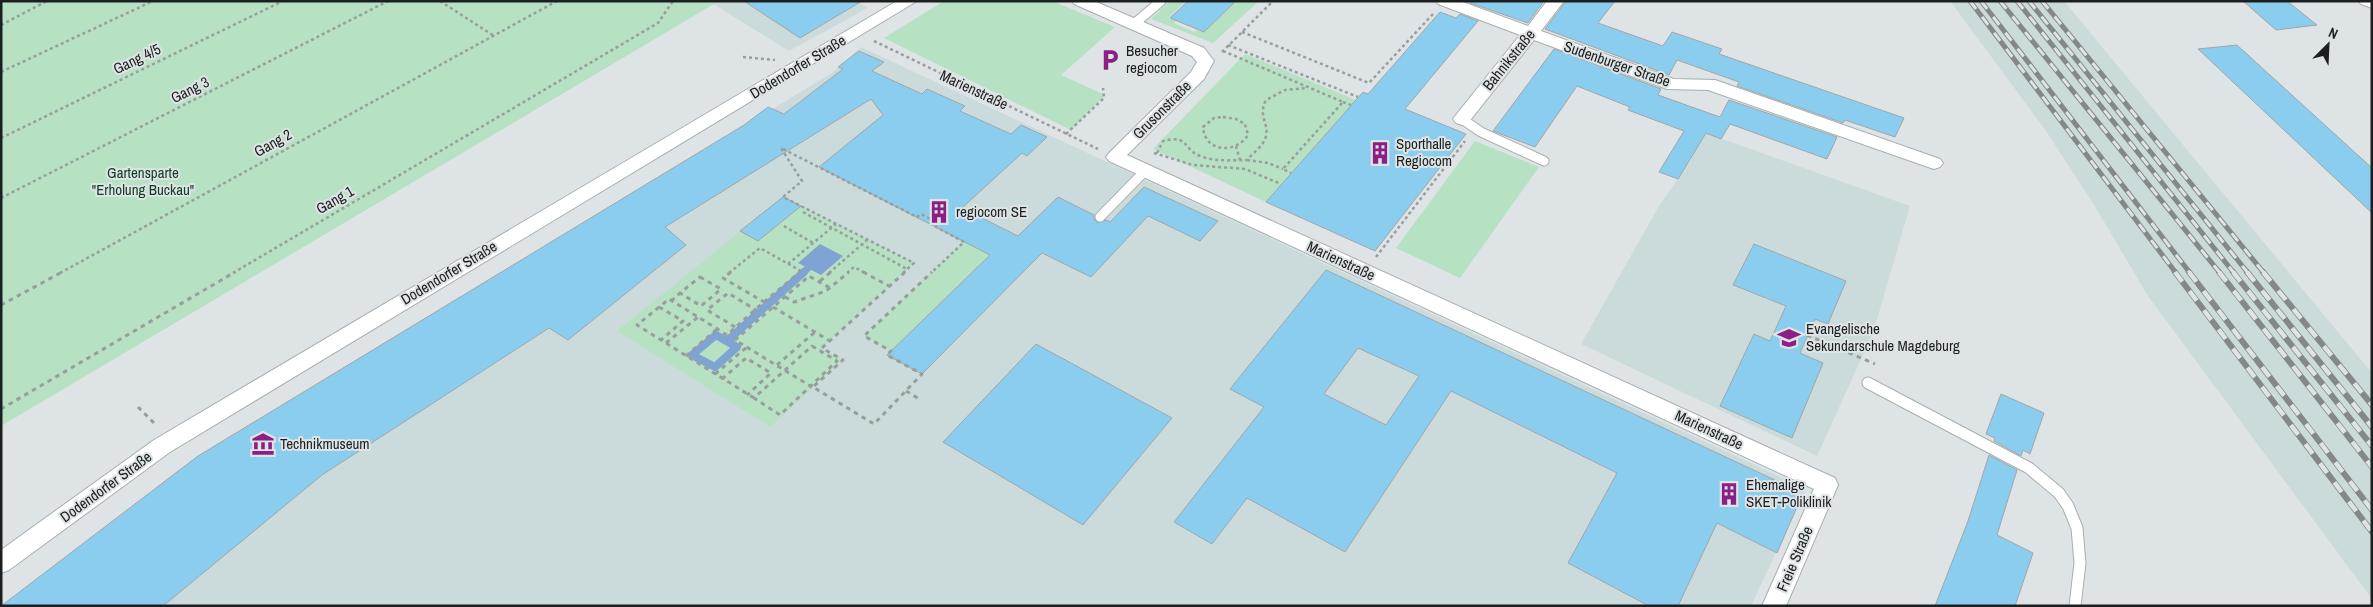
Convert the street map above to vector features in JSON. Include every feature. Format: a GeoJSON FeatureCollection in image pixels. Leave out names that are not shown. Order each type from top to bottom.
{"type":"FeatureCollection","features":[{"type":"Feature","properties":{"kind":"street"},"geometry":{"type":"LineString","coordinates":[[1080,1],[1198,52],[1206,61]]}},
{"type":"Feature","properties":{"kind":"street","name":"Sudenburger Straße"},"geometry":{"type":"LineString","coordinates":[[1444,1],[1674,85],[1709,84],[1934,163]]}},
{"type":"Feature","properties":{"kind":"street","name":"Bahnikstraße"},"geometry":{"type":"LineString","coordinates":[[1462,119],[1556,1]]}},
{"type":"Feature","properties":{"kind":"street"},"geometry":{"type":"LineString","coordinates":[[2367,1],[2372,3]]}},
{"type":"Feature","properties":{"kind":"street","name":"Dodendorfer Straße"},"geometry":{"type":"LineString","coordinates":[[1,563],[162,446],[424,288],[860,30],[902,2]]}},
{"type":"Feature","properties":{"kind":"street","name":"Grusonstraße"},"geometry":{"type":"LineString","coordinates":[[1115,158],[1198,75],[1206,61]]}},
{"type":"Feature","properties":{"kind":"street","name":"Marienstraße"},"geometry":{"type":"LineString","coordinates":[[1115,158],[1827,485]]}},
{"type":"Feature","properties":{"kind":"street","name":"Freie Straße"},"geometry":{"type":"LineString","coordinates":[[1774,606],[1827,485]]}},
{"type":"Feature","properties":{"kind":"lane"},"geometry":{"type":"LineString","coordinates":[[1134,24],[1160,1]]}},
{"type":"Feature","properties":{"kind":"lane"},"geometry":{"type":"LineString","coordinates":[[1462,119],[1474,129],[1529,151],[1544,161]]}},
{"type":"Feature","properties":{"kind":"lane"},"geometry":{"type":"LineString","coordinates":[[1100,216],[1144,171]]}},
{"type":"Feature","properties":{"kind":"lane"},"geometry":{"type":"LineString","coordinates":[[1868,383],[2029,468],[2059,493],[2068,506],[2077,528],[2080,563],[2075,606]]}},
{"type":"Feature","properties":{"kind":"path"},"geometry":{"type":"LineString","coordinates":[[1,25],[47,1]]}},
{"type":"Feature","properties":{"kind":"path"},"geometry":{"type":"LineString","coordinates":[[1,72],[152,1]]}},
{"type":"Feature","properties":{"kind":"path","name":"Gang 4/5"},"geometry":{"type":"LineString","coordinates":[[1,138],[283,1]]}},
{"type":"Feature","properties":{"kind":"path","name":"Gang 3"},"geometry":{"type":"LineString","coordinates":[[1,198],[388,1]]}},
{"type":"Feature","properties":{"kind":"path"},"geometry":{"type":"LineString","coordinates":[[440,1],[494,36]]}},
{"type":"Feature","properties":{"kind":"path","name":"Gang 2"},"geometry":{"type":"LineString","coordinates":[[1,305],[556,1]]}},
{"type":"Feature","properties":{"kind":"path","name":"Gang 1"},"geometry":{"type":"LineString","coordinates":[[1,409],[658,23],[673,1]]}},
{"type":"Feature","properties":{"kind":"path"},"geometry":{"type":"LineString","coordinates":[[1206,61],[1214,59],[1223,51],[1273,1]]}},
{"type":"Feature","properties":{"kind":"path"},"geometry":{"type":"LineString","coordinates":[[1242,32],[1369,83],[1444,1]]}},
{"type":"Feature","properties":{"kind":"path","name":"Marienstraße"},"geometry":{"type":"LineString","coordinates":[[860,30],[885,48],[1115,158]]}},
{"type":"Feature","properties":{"kind":"path"},"geometry":{"type":"LineString","coordinates":[[1228,45],[1358,97]]}},
{"type":"Feature","properties":{"kind":"path"},"geometry":{"type":"LineString","coordinates":[[1223,51],[1351,105]]}},
{"type":"Feature","properties":{"kind":"path"},"geometry":{"type":"LineString","coordinates":[[743,57],[772,58],[779,63]]}},
{"type":"Feature","properties":{"kind":"path"},"geometry":{"type":"LineString","coordinates":[[1066,134],[1104,98],[1103,88]]}},
{"type":"Feature","properties":{"kind":"path"},"geometry":{"type":"LineString","coordinates":[[1246,160],[1263,145],[1268,131],[1262,114],[1266,101],[1275,93],[1293,88],[1311,88]]}},
{"type":"Feature","properties":{"kind":"path"},"geometry":{"type":"LineString","coordinates":[[1283,169],[1343,102]]}},
{"type":"Feature","properties":{"kind":"path"},"geometry":{"type":"LineString","coordinates":[[1232,117],[1240,120],[1248,131],[1247,137],[1236,146],[1218,147],[1210,144],[1202,133],[1203,127],[1214,118],[1232,117]]}},
{"type":"Feature","properties":{"kind":"path"},"geometry":{"type":"LineString","coordinates":[[1281,184],[1266,176],[1245,169],[1193,165],[1157,153],[1164,141],[1175,138],[1184,141],[1188,149],[1199,156],[1214,160],[1246,160],[1268,163],[1291,173]]}},
{"type":"Feature","properties":{"kind":"path"},"geometry":{"type":"LineString","coordinates":[[1377,256],[1465,142]]}},
{"type":"Feature","properties":{"kind":"path"},"geometry":{"type":"LineString","coordinates":[[1236,146],[1240,160]]}},
{"type":"Feature","properties":{"kind":"path"},"geometry":{"type":"LineString","coordinates":[[764,302],[723,278],[760,248],[801,271],[727,335],[668,299],[636,325],[780,415],[812,387],[842,360],[822,348],[914,263],[783,196],[802,181],[781,148],[917,217],[921,214],[934,220],[940,224],[936,227],[964,242],[864,336],[891,351],[887,355],[922,374],[874,424],[812,387],[735,340],[809,276],[830,288]]}},
{"type":"Feature","properties":{"kind":"path"},"geometry":{"type":"LineString","coordinates":[[803,212],[907,269]]}},
{"type":"Feature","properties":{"kind":"path"},"geometry":{"type":"LineString","coordinates":[[788,264],[836,224]]}},
{"type":"Feature","properties":{"kind":"path"},"geometry":{"type":"LineString","coordinates":[[784,226],[814,243]]}},
{"type":"Feature","properties":{"kind":"path"},"geometry":{"type":"LineString","coordinates":[[820,282],[867,240]]}},
{"type":"Feature","properties":{"kind":"path"},"geometry":{"type":"LineString","coordinates":[[785,297],[794,302],[826,292],[854,267],[889,286]]}},
{"type":"Feature","properties":{"kind":"path"},"geometry":{"type":"LineString","coordinates":[[671,301],[680,293],[700,277],[721,289],[701,306],[680,293]]}},
{"type":"Feature","properties":{"kind":"path"},"geometry":{"type":"LineString","coordinates":[[736,327],[707,310],[728,293],[756,310]]}},
{"type":"Feature","properties":{"kind":"path"},"geometry":{"type":"LineString","coordinates":[[659,306],[684,321],[661,340]]}},
{"type":"Feature","properties":{"kind":"path"},"geometry":{"type":"LineString","coordinates":[[773,308],[830,341]]}},
{"type":"Feature","properties":{"kind":"path"},"geometry":{"type":"LineString","coordinates":[[666,343],[698,317]]}},
{"type":"Feature","properties":{"kind":"path"},"geometry":{"type":"LineString","coordinates":[[686,356],[717,329]]}},
{"type":"Feature","properties":{"kind":"path"},"geometry":{"type":"LineString","coordinates":[[777,365],[814,332]]}},
{"type":"Feature","properties":{"kind":"path"},"geometry":{"type":"LineString","coordinates":[[1807,335],[1875,364]]}},
{"type":"Feature","properties":{"kind":"path"},"geometry":{"type":"LineString","coordinates":[[754,398],[812,346],[837,362],[812,387]]}},
{"type":"Feature","properties":{"kind":"path"},"geometry":{"type":"LineString","coordinates":[[715,374],[746,347]]}},
{"type":"Feature","properties":{"kind":"path"},"geometry":{"type":"LineString","coordinates":[[722,378],[746,358],[771,373],[747,395]]}},
{"type":"Feature","properties":{"kind":"path"},"geometry":{"type":"LineString","coordinates":[[906,391],[922,400]]}},
{"type":"Feature","properties":{"kind":"shaded area"},"geometry":{"type":"Polygon","coordinates":[[[719,1],[856,1],[868,8],[789,51],[713,4],[719,1]]]}},
{"type":"Feature","properties":{"kind":"shaded area"},"geometry":{"type":"Polygon","coordinates":[[[1950,1],[2064,1],[2372,373],[2372,599],[2148,296],[2094,205],[2046,131],[1950,1]]]}},
{"type":"Feature","properties":{"kind":"shaded area"},"geometry":{"type":"Polygon","coordinates":[[[861,47],[1806,489],[1751,606],[1,606],[198,456],[832,73],[861,47]]]}},
{"type":"Feature","properties":{"kind":"shaded area"},"geometry":{"type":"Polygon","coordinates":[[[1706,133],[1910,206],[1873,333],[1817,456],[1581,344],[1659,206],[1706,133]]]}},
{"type":"Feature","properties":{"kind":"green space","name":"Gartensparte \"Erholung Buckau\""},"geometry":{"type":"Polygon","coordinates":[[[1,1],[719,1],[1,426],[1,1]]]}},
{"type":"Feature","properties":{"kind":"green space"},"geometry":{"type":"Polygon","coordinates":[[[944,1],[1052,1],[1115,27],[1061,75],[1105,95],[1071,130],[884,38],[944,1]]]}},
{"type":"Feature","properties":{"kind":"green space"},"geometry":{"type":"Polygon","coordinates":[[[1170,1],[1186,1],[1168,18],[1176,21],[1174,23],[1194,32],[1197,30],[1203,32],[1237,1],[1259,1],[1213,43],[1151,19],[1170,1]]]}},
{"type":"Feature","properties":{"kind":"green space"},"geometry":{"type":"Polygon","coordinates":[[[1245,54],[1356,100],[1266,202],[1153,149],[1245,54]]]}},
{"type":"Feature","properties":{"kind":"green space"},"geometry":{"type":"Polygon","coordinates":[[[1475,141],[1539,167],[1460,278],[1396,248],[1475,141]]]}},
{"type":"Feature","properties":{"kind":"green space"},"geometry":{"type":"Polygon","coordinates":[[[783,197],[914,263],[822,348],[843,360],[770,427],[617,331],[783,197]]]}},
{"type":"Feature","properties":{"kind":"green space"},"geometry":{"type":"Polygon","coordinates":[[[964,242],[990,255],[891,351],[864,336],[964,242]]]}},
{"type":"Feature","properties":{"kind":"water"},"geometry":{"type":"Polygon","coordinates":[[[820,244],[843,256],[821,275],[798,263],[820,244]]]}},
{"type":"Feature","properties":{"kind":"building"},"geometry":{"type":"Polygon","coordinates":[[[744,1],[862,1],[800,38],[744,1]]]}},
{"type":"Feature","properties":{"kind":"building"},"geometry":{"type":"Polygon","coordinates":[[[1188,1],[1236,1],[1204,32],[1170,18],[1188,1]]]}},
{"type":"Feature","properties":{"kind":"building"},"geometry":{"type":"Polygon","coordinates":[[[1472,1],[1544,1],[1528,23],[1470,3],[1472,1]]]}},
{"type":"Feature","properties":{"kind":"building"},"geometry":{"type":"Polygon","coordinates":[[[1566,1],[1615,1],[1598,23],[1663,46],[1672,32],[1722,49],[1719,54],[1904,118],[1895,137],[1845,120],[1843,123],[1737,86],[1739,82],[1677,60],[1669,75],[1545,29],[1566,1]]]}},
{"type":"Feature","properties":{"kind":"building"},"geometry":{"type":"Polygon","coordinates":[[[2243,1],[2287,1],[2317,25],[2276,30],[2243,1]]]}},
{"type":"Feature","properties":{"kind":"building","name":"Sporthalle Regiocom"},"geometry":{"type":"Polygon","coordinates":[[[1440,12],[1456,18],[1460,14],[1478,21],[1405,109],[1466,134],[1375,251],[1266,202],[1363,92],[1368,94],[1440,12]]]}},
{"type":"Feature","properties":{"kind":"building"},"geometry":{"type":"Polygon","coordinates":[[[2237,45],[2372,168],[2372,213],[2198,49],[2237,45]]]}},
{"type":"Feature","properties":{"kind":"building"},"geometry":{"type":"Polygon","coordinates":[[[1554,49],[1661,89],[1658,95],[1720,117],[1729,100],[1837,137],[1827,159],[1730,124],[1721,139],[1706,133],[1678,179],[1659,172],[1684,131],[1628,110],[1630,107],[1577,86],[1535,147],[1493,131],[1554,49]]]}},
{"type":"Feature","properties":{"kind":"building"},"geometry":{"type":"Polygon","coordinates":[[[859,51],[884,62],[872,71],[922,94],[927,89],[965,106],[960,111],[1011,134],[1021,125],[1047,137],[1027,156],[1022,153],[962,208],[1018,236],[1058,197],[1094,215],[1094,219],[1098,223],[1106,220],[1110,222],[1144,187],[1218,221],[1200,241],[1148,216],[1091,277],[1042,253],[922,374],[887,355],[990,255],[819,167],[883,115],[871,99],[665,227],[686,245],[568,340],[549,328],[322,475],[163,606],[1,606],[198,456],[744,125],[768,107],[784,114],[843,69],[838,67],[859,51]]]}},
{"type":"Feature","properties":{"kind":"building"},"geometry":{"type":"Polygon","coordinates":[[[783,197],[801,206],[758,241],[740,231],[783,197]]]}},
{"type":"Feature","properties":{"kind":"building","name":"Evangelische Sekundarschule Magdeburg"},"geometry":{"type":"Polygon","coordinates":[[[1754,244],[1846,281],[1828,324],[1815,319],[1800,353],[1823,363],[1792,438],[1720,406],[1754,334],[1770,341],[1786,306],[1733,285],[1754,244]]]}},
{"type":"Feature","properties":{"kind":"building"},"geometry":{"type":"Polygon","coordinates":[[[1326,270],[1794,489],[1800,500],[1777,553],[1717,523],[1678,606],[1649,606],[1568,563],[1617,473],[1451,391],[1345,552],[1247,498],[1212,544],[1174,522],[1264,407],[1230,389],[1326,270]],[[1358,348],[1324,394],[1386,425],[1419,376],[1358,348]]]}},
{"type":"Feature","properties":{"kind":"building"},"geometry":{"type":"Polygon","coordinates":[[[1036,344],[1172,418],[1083,525],[943,442],[1036,344]]]}},
{"type":"Feature","properties":{"kind":"building"},"geometry":{"type":"Polygon","coordinates":[[[2001,394],[2044,413],[2030,454],[2023,450],[2021,456],[1994,441],[1995,438],[1986,434],[2001,394]]]}},
{"type":"Feature","properties":{"kind":"building"},"geometry":{"type":"Polygon","coordinates":[[[1989,455],[2017,470],[1997,535],[2033,553],[2015,606],[1935,606],[1968,521],[1989,455]]]}},
{"type":"Feature","properties":{"kind":"waterway"},"geometry":{"type":"LineString","coordinates":[[804,272],[808,268]]}},
{"type":"Feature","properties":{"kind":"waterway"},"geometry":{"type":"LineString","coordinates":[[727,341],[804,272]]}},
{"type":"Feature","properties":{"kind":"waterway"},"geometry":{"type":"LineString","coordinates":[[716,335],[737,347],[715,367],[692,355],[716,335]]}},
{"type":"Feature","properties":{"kind":"railway"},"geometry":{"type":"LineString","coordinates":[[1970,1],[2176,273]]}},
{"type":"Feature","properties":{"kind":"railway"},"geometry":{"type":"LineString","coordinates":[[1981,1],[2190,273]]}},
{"type":"Feature","properties":{"kind":"railway"},"geometry":{"type":"LineString","coordinates":[[2000,1],[2220,273]]}},
{"type":"Feature","properties":{"kind":"railway"},"geometry":{"type":"LineString","coordinates":[[2017,1],[2234,273]]}},
{"type":"Feature","properties":{"kind":"railway"},"geometry":{"type":"LineString","coordinates":[[2029,1],[2248,273]]}},
{"type":"Feature","properties":{"kind":"railway"},"geometry":{"type":"LineString","coordinates":[[2042,1],[2264,273]]}},
{"type":"Feature","properties":{"kind":"railway"},"geometry":{"type":"LineString","coordinates":[[2175,272],[2372,532]]}},
{"type":"Feature","properties":{"kind":"railway"},"geometry":{"type":"LineString","coordinates":[[2189,272],[2372,510]]}},
{"type":"Feature","properties":{"kind":"railway"},"geometry":{"type":"LineString","coordinates":[[2219,272],[2372,467]]}},
{"type":"Feature","properties":{"kind":"railway"},"geometry":{"type":"LineString","coordinates":[[2233,272],[2372,446]]}},
{"type":"Feature","properties":{"kind":"railway"},"geometry":{"type":"LineString","coordinates":[[2247,272],[2372,427]]}},
{"type":"Feature","properties":{"kind":"railway"},"geometry":{"type":"LineString","coordinates":[[2263,272],[2372,405]]}},
{"type":"Feature","properties":{"kind":"place","name":"Besucher regiocom"},"geometry":{"type":"Point","coordinates":[1110,60]}},
{"type":"Feature","properties":{"kind":"place","name":"Sporthalle Regiocom"},"geometry":{"type":"Point","coordinates":[1380,153]}},
{"type":"Feature","properties":{"kind":"place","name":"regiocom SE"},"geometry":{"type":"Point","coordinates":[939,212]}},
{"type":"Feature","properties":{"kind":"place","name":"Evangelische Sekundarschule Magdeburg"},"geometry":{"type":"Point","coordinates":[1789,338]}},
{"type":"Feature","properties":{"kind":"place","name":"Technikmuseum"},"geometry":{"type":"Point","coordinates":[263,444]}},
{"type":"Feature","properties":{"kind":"place","name":"Ehemalige SKET-Poliklinik"},"geometry":{"type":"Point","coordinates":[1729,494]}}]}
